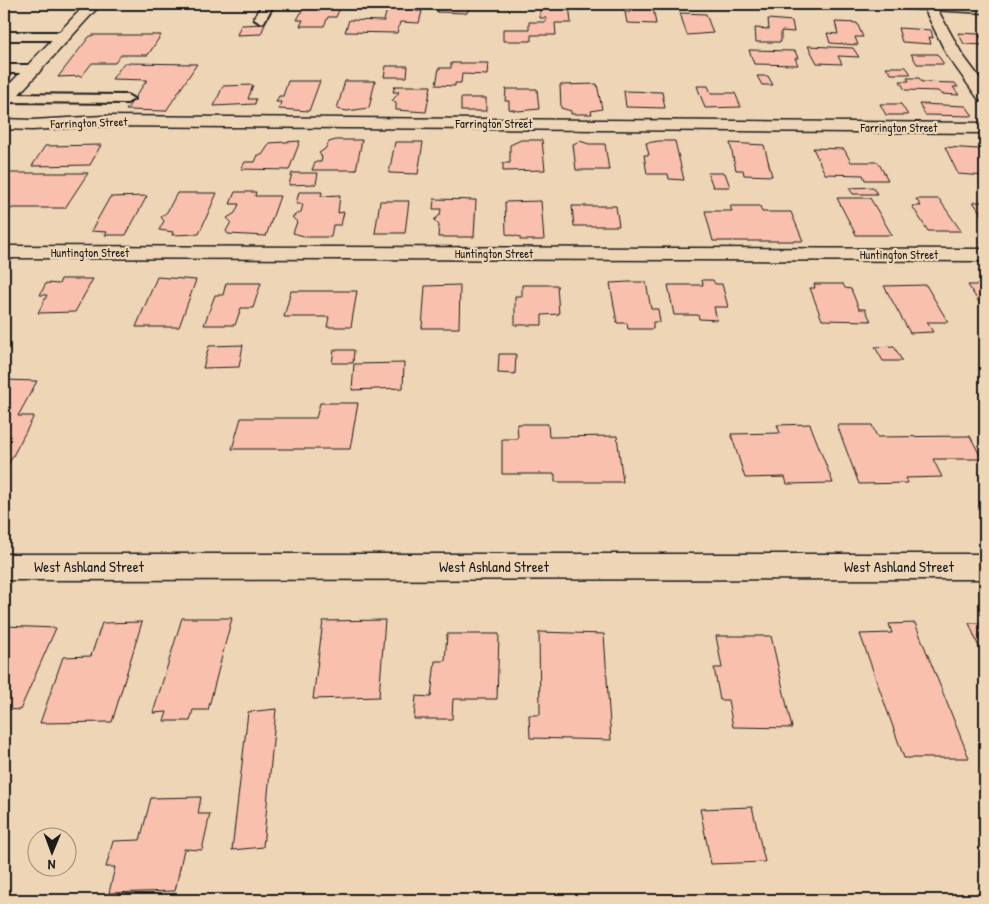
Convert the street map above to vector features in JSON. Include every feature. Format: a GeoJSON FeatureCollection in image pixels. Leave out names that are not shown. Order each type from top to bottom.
{"type":"FeatureCollection","features":[{"type":"Feature","properties":{"kind":"street"},"geometry":{"type":"LineString","coordinates":[[5,99],[94,4]]}},
{"type":"Feature","properties":{"kind":"street"},"geometry":{"type":"LineString","coordinates":[[895,4],[985,9]]}},
{"type":"Feature","properties":{"kind":"street"},"geometry":{"type":"LineString","coordinates":[[928,6],[955,54],[985,96]]}},
{"type":"Feature","properties":{"kind":"street","name":"Farrington Street"},"geometry":{"type":"LineString","coordinates":[[4,124],[113,121],[985,128]]}},
{"type":"Feature","properties":{"kind":"street","name":"Huntington Street"},"geometry":{"type":"LineString","coordinates":[[4,252],[985,255]]}},
{"type":"Feature","properties":{"kind":"street","name":"West Ashland Street"},"geometry":{"type":"LineString","coordinates":[[4,567],[985,567]]}},
{"type":"Feature","properties":{"kind":"lane"},"geometry":{"type":"LineString","coordinates":[[260,19],[268,4]]}},
{"type":"Feature","properties":{"kind":"lane"},"geometry":{"type":"LineString","coordinates":[[4,36],[63,36]]}},
{"type":"Feature","properties":{"kind":"lane"},"geometry":{"type":"LineString","coordinates":[[4,69],[32,69]]}},
{"type":"Feature","properties":{"kind":"lane"},"geometry":{"type":"LineString","coordinates":[[5,99],[127,100]]}},
{"type":"Feature","properties":{"kind":"building"},"geometry":{"type":"Polygon","coordinates":[[[149,4],[209,4],[207,6],[149,4]]]}},
{"type":"Feature","properties":{"kind":"building"},"geometry":{"type":"Polygon","coordinates":[[[310,4],[341,6],[336,17],[328,17],[324,26],[300,26],[303,20],[297,20],[303,9],[301,7],[310,4]]]}},
{"type":"Feature","properties":{"kind":"building"},"geometry":{"type":"Polygon","coordinates":[[[393,4],[417,4],[416,11],[422,11],[419,23],[400,22],[397,33],[345,32],[349,20],[384,21],[387,9],[392,9],[393,4]]]}},
{"type":"Feature","properties":{"kind":"building"},"geometry":{"type":"Polygon","coordinates":[[[440,4],[471,4],[467,13],[437,12],[440,4]]]}},
{"type":"Feature","properties":{"kind":"building"},"geometry":{"type":"Polygon","coordinates":[[[540,4],[569,4],[571,23],[555,23],[556,35],[531,35],[531,41],[503,41],[503,29],[529,29],[529,22],[546,22],[546,18],[540,18],[540,4]]]}},
{"type":"Feature","properties":{"kind":"building"},"geometry":{"type":"Polygon","coordinates":[[[629,8],[653,8],[656,24],[627,23],[625,12],[630,12],[629,8]]]}},
{"type":"Feature","properties":{"kind":"building"},"geometry":{"type":"Polygon","coordinates":[[[680,13],[706,14],[713,33],[687,35],[680,13]]]}},
{"type":"Feature","properties":{"kind":"building"},"geometry":{"type":"Polygon","coordinates":[[[768,19],[792,21],[794,32],[781,31],[781,42],[756,42],[755,28],[769,29],[768,19]]]}},
{"type":"Feature","properties":{"kind":"building"},"geometry":{"type":"Polygon","coordinates":[[[835,22],[857,23],[863,37],[855,37],[858,45],[830,43],[827,33],[838,34],[835,22]]]}},
{"type":"Feature","properties":{"kind":"building"},"geometry":{"type":"Polygon","coordinates":[[[265,24],[261,34],[237,35],[241,25],[265,24]]]}},
{"type":"Feature","properties":{"kind":"building"},"geometry":{"type":"Polygon","coordinates":[[[898,28],[931,30],[933,38],[929,37],[931,44],[902,42],[898,28]]]}},
{"type":"Feature","properties":{"kind":"building"},"geometry":{"type":"Polygon","coordinates":[[[958,33],[979,34],[985,45],[964,44],[958,33]]]}},
{"type":"Feature","properties":{"kind":"building"},"geometry":{"type":"Polygon","coordinates":[[[93,35],[161,35],[148,55],[121,55],[115,63],[92,63],[82,76],[58,77],[89,37],[93,35]]]}},
{"type":"Feature","properties":{"kind":"building"},"geometry":{"type":"Polygon","coordinates":[[[808,46],[853,48],[859,57],[838,56],[842,64],[817,63],[808,46]]]}},
{"type":"Feature","properties":{"kind":"building"},"geometry":{"type":"Polygon","coordinates":[[[749,50],[795,51],[798,65],[754,64],[749,50]]]}},
{"type":"Feature","properties":{"kind":"building"},"geometry":{"type":"Polygon","coordinates":[[[911,54],[937,54],[944,64],[917,64],[911,54]]]}},
{"type":"Feature","properties":{"kind":"building"},"geometry":{"type":"Polygon","coordinates":[[[124,63],[197,64],[166,111],[126,110],[147,80],[112,79],[124,63]]]}},
{"type":"Feature","properties":{"kind":"building"},"geometry":{"type":"Polygon","coordinates":[[[451,63],[488,63],[487,75],[462,74],[461,83],[455,83],[455,86],[436,85],[439,68],[451,68],[451,63]]]}},
{"type":"Feature","properties":{"kind":"building"},"geometry":{"type":"Polygon","coordinates":[[[386,66],[408,66],[407,77],[384,77],[386,66]]]}},
{"type":"Feature","properties":{"kind":"building"},"geometry":{"type":"Polygon","coordinates":[[[886,67],[906,67],[911,74],[891,74],[886,67]]]}},
{"type":"Feature","properties":{"kind":"building"},"geometry":{"type":"Polygon","coordinates":[[[757,76],[768,76],[773,85],[762,85],[757,76]]]}},
{"type":"Feature","properties":{"kind":"building"},"geometry":{"type":"Polygon","coordinates":[[[907,78],[919,78],[922,82],[955,83],[958,87],[953,87],[959,95],[941,94],[938,91],[905,90],[900,81],[909,81],[907,78]]]}},
{"type":"Feature","properties":{"kind":"building"},"geometry":{"type":"Polygon","coordinates":[[[288,81],[320,81],[309,111],[279,109],[281,102],[276,102],[279,96],[283,96],[288,81]]]}},
{"type":"Feature","properties":{"kind":"building"},"geometry":{"type":"Polygon","coordinates":[[[345,81],[375,81],[369,108],[347,111],[337,109],[345,81]]]}},
{"type":"Feature","properties":{"kind":"building"},"geometry":{"type":"Polygon","coordinates":[[[597,84],[602,109],[591,111],[592,114],[571,114],[571,111],[561,108],[560,85],[597,84]]]}},
{"type":"Feature","properties":{"kind":"building"},"geometry":{"type":"Polygon","coordinates":[[[253,85],[248,99],[256,99],[255,104],[214,106],[223,86],[253,85]]]}},
{"type":"Feature","properties":{"kind":"building"},"geometry":{"type":"Polygon","coordinates":[[[395,86],[431,86],[426,112],[396,110],[396,103],[392,101],[399,92],[393,92],[395,86]]]}},
{"type":"Feature","properties":{"kind":"building"},"geometry":{"type":"Polygon","coordinates":[[[697,86],[708,86],[711,93],[735,93],[741,107],[705,108],[697,86]]]}},
{"type":"Feature","properties":{"kind":"building"},"geometry":{"type":"Polygon","coordinates":[[[506,89],[537,89],[539,109],[518,111],[509,109],[509,101],[505,101],[506,89]]]}},
{"type":"Feature","properties":{"kind":"building"},"geometry":{"type":"Polygon","coordinates":[[[624,91],[662,92],[665,108],[626,107],[624,91]]]}},
{"type":"Feature","properties":{"kind":"building"},"geometry":{"type":"Polygon","coordinates":[[[461,98],[486,98],[486,111],[461,111],[461,98]]]}},
{"type":"Feature","properties":{"kind":"building"},"geometry":{"type":"Polygon","coordinates":[[[880,104],[901,104],[908,115],[886,115],[880,104]]]}},
{"type":"Feature","properties":{"kind":"building"},"geometry":{"type":"Polygon","coordinates":[[[919,104],[966,106],[973,116],[925,115],[919,104]]]}},
{"type":"Feature","properties":{"kind":"building"},"geometry":{"type":"Polygon","coordinates":[[[336,140],[362,140],[356,170],[312,170],[315,162],[321,162],[322,157],[319,153],[325,149],[329,142],[336,140]]]}},
{"type":"Feature","properties":{"kind":"building"},"geometry":{"type":"Polygon","coordinates":[[[521,140],[542,140],[545,170],[503,171],[503,163],[510,163],[510,145],[521,140]]]}},
{"type":"Feature","properties":{"kind":"building"},"geometry":{"type":"Polygon","coordinates":[[[300,141],[289,170],[241,169],[245,162],[255,162],[258,155],[262,155],[270,143],[300,141]]]}},
{"type":"Feature","properties":{"kind":"building"},"geometry":{"type":"Polygon","coordinates":[[[580,141],[589,144],[605,144],[609,170],[576,170],[573,144],[580,141]]]}},
{"type":"Feature","properties":{"kind":"building"},"geometry":{"type":"Polygon","coordinates":[[[675,141],[684,180],[669,179],[668,174],[647,174],[644,155],[649,155],[646,143],[675,141]]]}},
{"type":"Feature","properties":{"kind":"building"},"geometry":{"type":"Polygon","coordinates":[[[395,142],[423,142],[418,174],[389,173],[395,142]]]}},
{"type":"Feature","properties":{"kind":"building"},"geometry":{"type":"Polygon","coordinates":[[[730,143],[764,145],[772,176],[744,175],[743,170],[736,170],[730,143]]]}},
{"type":"Feature","properties":{"kind":"building"},"geometry":{"type":"Polygon","coordinates":[[[101,145],[90,165],[32,166],[45,146],[101,145]]]}},
{"type":"Feature","properties":{"kind":"building"},"geometry":{"type":"Polygon","coordinates":[[[945,147],[979,149],[985,160],[985,176],[958,174],[945,147]]]}},
{"type":"Feature","properties":{"kind":"building"},"geometry":{"type":"Polygon","coordinates":[[[813,148],[844,149],[851,162],[878,162],[888,180],[865,180],[863,175],[825,174],[813,148]]]}},
{"type":"Feature","properties":{"kind":"building"},"geometry":{"type":"Polygon","coordinates":[[[5,173],[88,173],[65,208],[12,208],[4,218],[5,173]]]}},
{"type":"Feature","properties":{"kind":"building"},"geometry":{"type":"Polygon","coordinates":[[[292,173],[318,173],[316,184],[289,185],[292,173]]]}},
{"type":"Feature","properties":{"kind":"building"},"geometry":{"type":"Polygon","coordinates":[[[708,173],[725,173],[730,187],[713,187],[708,173]]]}},
{"type":"Feature","properties":{"kind":"building"},"geometry":{"type":"Polygon","coordinates":[[[873,187],[877,194],[853,194],[849,188],[873,187]]]}},
{"type":"Feature","properties":{"kind":"building"},"geometry":{"type":"Polygon","coordinates":[[[235,192],[256,192],[255,196],[280,196],[266,236],[228,234],[226,231],[231,222],[227,218],[235,213],[239,204],[230,204],[235,192]]]}},
{"type":"Feature","properties":{"kind":"building"},"geometry":{"type":"Polygon","coordinates":[[[299,192],[322,192],[321,196],[340,195],[338,213],[344,212],[341,225],[333,225],[331,237],[307,237],[293,233],[297,222],[292,217],[301,212],[303,204],[296,204],[299,192]]]}},
{"type":"Feature","properties":{"kind":"building"},"geometry":{"type":"Polygon","coordinates":[[[177,193],[217,193],[199,234],[172,235],[173,232],[159,230],[164,221],[161,217],[167,212],[177,193]]]}},
{"type":"Feature","properties":{"kind":"building"},"geometry":{"type":"Polygon","coordinates":[[[147,196],[126,235],[105,235],[107,232],[91,231],[110,197],[147,196]]]}},
{"type":"Feature","properties":{"kind":"building"},"geometry":{"type":"Polygon","coordinates":[[[837,198],[870,198],[892,235],[856,235],[837,198]]]}},
{"type":"Feature","properties":{"kind":"building"},"geometry":{"type":"Polygon","coordinates":[[[434,199],[476,200],[474,237],[438,237],[439,225],[434,220],[440,215],[441,209],[433,209],[434,199]]]}},
{"type":"Feature","properties":{"kind":"building"},"geometry":{"type":"Polygon","coordinates":[[[916,199],[939,199],[961,231],[928,231],[912,206],[921,206],[916,199]]]}},
{"type":"Feature","properties":{"kind":"building"},"geometry":{"type":"Polygon","coordinates":[[[380,201],[409,201],[405,233],[375,233],[380,201]]]}},
{"type":"Feature","properties":{"kind":"building"},"geometry":{"type":"Polygon","coordinates":[[[541,201],[544,240],[520,240],[520,237],[506,234],[505,202],[541,201]]]}},
{"type":"Feature","properties":{"kind":"building"},"geometry":{"type":"Polygon","coordinates":[[[973,202],[985,202],[985,219],[973,202]]]}},
{"type":"Feature","properties":{"kind":"building"},"geometry":{"type":"Polygon","coordinates":[[[572,206],[616,206],[619,226],[574,226],[572,206]]]}},
{"type":"Feature","properties":{"kind":"building"},"geometry":{"type":"Polygon","coordinates":[[[730,206],[760,206],[762,212],[791,212],[803,241],[713,241],[705,211],[732,211],[730,206]]]}},
{"type":"Feature","properties":{"kind":"building"},"geometry":{"type":"Polygon","coordinates":[[[157,277],[196,280],[179,327],[136,327],[157,277]]]}},
{"type":"Feature","properties":{"kind":"building"},"geometry":{"type":"Polygon","coordinates":[[[61,279],[93,279],[75,312],[38,313],[47,295],[40,295],[46,283],[59,284],[61,279]]]}},
{"type":"Feature","properties":{"kind":"building"},"geometry":{"type":"Polygon","coordinates":[[[702,280],[713,280],[715,284],[722,284],[728,307],[714,307],[717,320],[699,319],[698,315],[674,315],[668,285],[703,285],[702,280]]]}},
{"type":"Feature","properties":{"kind":"building"},"geometry":{"type":"Polygon","coordinates":[[[646,282],[651,309],[658,309],[660,322],[653,322],[653,329],[628,329],[627,323],[617,323],[610,283],[646,282]]]}},
{"type":"Feature","properties":{"kind":"building"},"geometry":{"type":"Polygon","coordinates":[[[226,283],[261,283],[253,308],[241,308],[235,325],[204,325],[215,295],[223,295],[226,283]]]}},
{"type":"Feature","properties":{"kind":"building"},"geometry":{"type":"Polygon","coordinates":[[[814,284],[843,284],[845,288],[851,289],[859,309],[865,309],[871,321],[822,320],[810,288],[815,288],[814,284]]]}},
{"type":"Feature","properties":{"kind":"building"},"geometry":{"type":"Polygon","coordinates":[[[460,285],[459,328],[422,328],[425,286],[460,285]]]}},
{"type":"Feature","properties":{"kind":"building"},"geometry":{"type":"Polygon","coordinates":[[[522,285],[557,285],[559,314],[542,315],[542,325],[515,325],[515,296],[522,296],[522,285]]]}},
{"type":"Feature","properties":{"kind":"building"},"geometry":{"type":"Polygon","coordinates":[[[926,285],[948,322],[927,322],[933,332],[910,333],[884,286],[926,285]]]}},
{"type":"Feature","properties":{"kind":"building"},"geometry":{"type":"Polygon","coordinates":[[[968,285],[985,285],[985,312],[968,285]]]}},
{"type":"Feature","properties":{"kind":"building"},"geometry":{"type":"Polygon","coordinates":[[[291,291],[357,291],[351,327],[327,327],[329,317],[284,317],[291,291]]]}},
{"type":"Feature","properties":{"kind":"building"},"geometry":{"type":"Polygon","coordinates":[[[243,345],[239,367],[203,368],[209,346],[243,345]]]}},
{"type":"Feature","properties":{"kind":"building"},"geometry":{"type":"Polygon","coordinates":[[[894,346],[902,361],[883,361],[875,347],[894,346]]]}},
{"type":"Feature","properties":{"kind":"building"},"geometry":{"type":"Polygon","coordinates":[[[334,350],[354,350],[353,363],[332,363],[334,350]]]}},
{"type":"Feature","properties":{"kind":"building"},"geometry":{"type":"Polygon","coordinates":[[[499,354],[516,354],[515,374],[498,373],[499,354]]]}},
{"type":"Feature","properties":{"kind":"building"},"geometry":{"type":"Polygon","coordinates":[[[404,363],[403,388],[352,390],[354,364],[404,363]]]}},
{"type":"Feature","properties":{"kind":"building"},"geometry":{"type":"Polygon","coordinates":[[[4,380],[37,381],[18,416],[34,416],[4,473],[4,380]]]}},
{"type":"Feature","properties":{"kind":"building"},"geometry":{"type":"Polygon","coordinates":[[[320,403],[358,403],[350,449],[232,449],[241,418],[316,418],[320,403]]]}},
{"type":"Feature","properties":{"kind":"building"},"geometry":{"type":"Polygon","coordinates":[[[517,424],[548,424],[549,437],[617,436],[623,482],[555,482],[555,474],[502,474],[502,439],[518,439],[517,424]]]}},
{"type":"Feature","properties":{"kind":"building"},"geometry":{"type":"Polygon","coordinates":[[[810,424],[833,483],[787,484],[785,477],[745,478],[731,434],[780,433],[777,425],[810,424]]]}},
{"type":"Feature","properties":{"kind":"building"},"geometry":{"type":"Polygon","coordinates":[[[837,425],[872,425],[877,437],[970,436],[982,459],[933,459],[942,477],[906,478],[908,483],[859,484],[837,425]]]}},
{"type":"Feature","properties":{"kind":"building"},"geometry":{"type":"Polygon","coordinates":[[[182,618],[232,618],[208,710],[193,710],[190,721],[164,721],[167,712],[153,713],[182,618]]]}},
{"type":"Feature","properties":{"kind":"building"},"geometry":{"type":"Polygon","coordinates":[[[385,620],[379,697],[313,699],[323,621],[385,620]]]}},
{"type":"Feature","properties":{"kind":"building"},"geometry":{"type":"Polygon","coordinates":[[[142,622],[112,722],[40,723],[63,657],[91,656],[102,623],[142,622]]]}},
{"type":"Feature","properties":{"kind":"building"},"geometry":{"type":"Polygon","coordinates":[[[915,623],[969,758],[904,758],[860,634],[892,633],[889,624],[915,623]]]}},
{"type":"Feature","properties":{"kind":"building"},"geometry":{"type":"Polygon","coordinates":[[[969,623],[985,623],[985,662],[969,623]]]}},
{"type":"Feature","properties":{"kind":"building"},"geometry":{"type":"Polygon","coordinates":[[[4,626],[56,628],[20,710],[4,709],[4,626]]]}},
{"type":"Feature","properties":{"kind":"building"},"geometry":{"type":"Polygon","coordinates":[[[539,632],[604,634],[611,740],[530,738],[529,715],[540,715],[539,632]]]}},
{"type":"Feature","properties":{"kind":"building"},"geometry":{"type":"Polygon","coordinates":[[[447,634],[499,634],[497,699],[453,699],[452,719],[414,719],[416,696],[431,697],[435,661],[445,661],[447,634]]]}},
{"type":"Feature","properties":{"kind":"building"},"geometry":{"type":"Polygon","coordinates":[[[716,636],[771,636],[792,728],[733,727],[728,700],[720,700],[714,668],[722,668],[716,636]]]}},
{"type":"Feature","properties":{"kind":"building"},"geometry":{"type":"Polygon","coordinates":[[[276,709],[263,847],[232,850],[248,712],[276,709]]]}},
{"type":"Feature","properties":{"kind":"building"},"geometry":{"type":"Polygon","coordinates":[[[201,797],[198,814],[210,814],[202,850],[184,849],[175,891],[109,893],[115,867],[106,867],[113,841],[140,840],[151,798],[201,797]]]}},
{"type":"Feature","properties":{"kind":"building"},"geometry":{"type":"Polygon","coordinates":[[[752,807],[765,862],[711,864],[700,809],[752,807]]]}}]}
